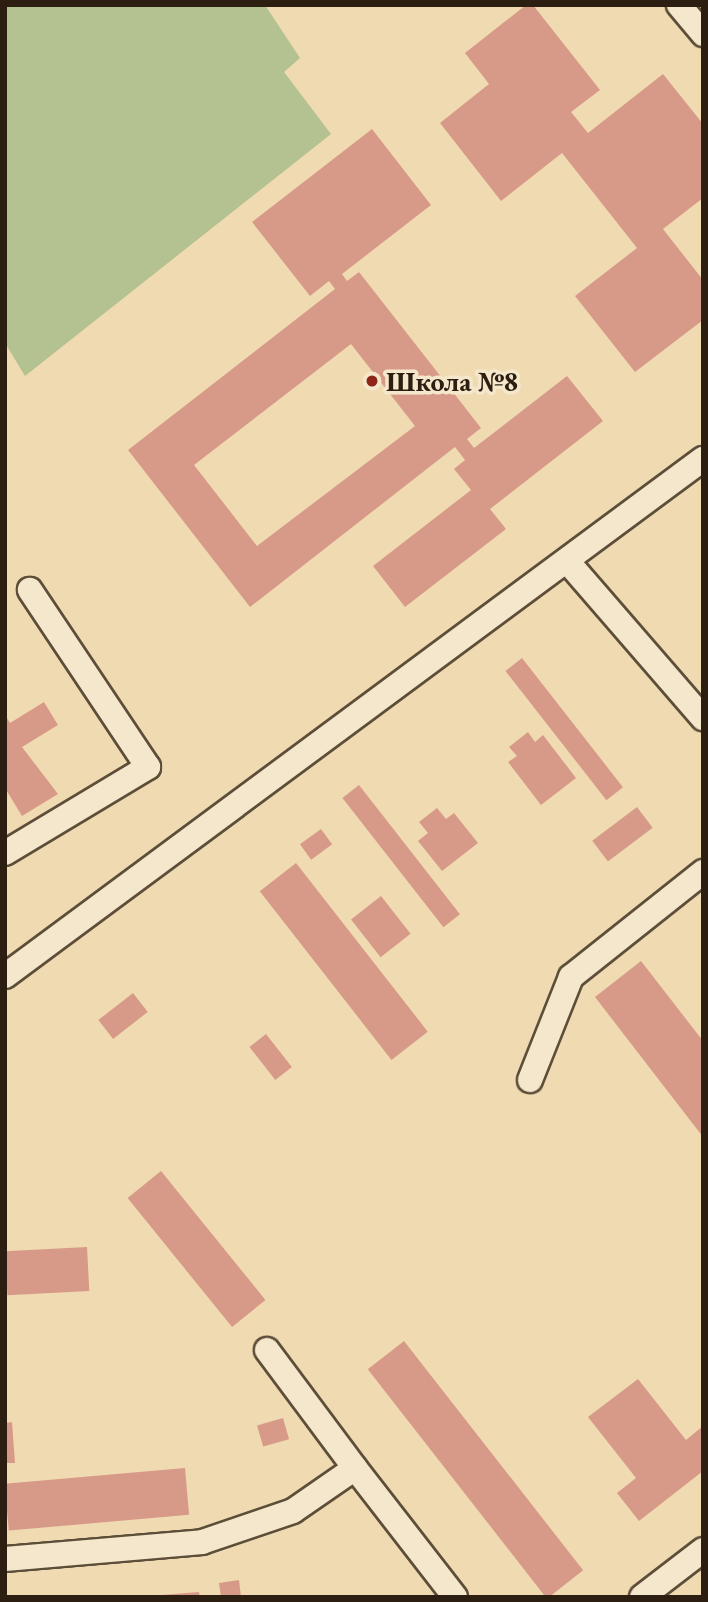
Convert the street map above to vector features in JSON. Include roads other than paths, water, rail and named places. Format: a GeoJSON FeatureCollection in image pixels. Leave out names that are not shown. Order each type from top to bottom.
{"type":"FeatureCollection","features":[{"type":"Feature","properties":{"kind":"street"},"geometry":{"type":"LineString","coordinates":[[5,976],[703,459]]}},
{"type":"Feature","properties":{"kind":"street"},"geometry":{"type":"LineString","coordinates":[[567,561],[703,718]]}},
{"type":"Feature","properties":{"kind":"street"},"geometry":{"type":"LineString","coordinates":[[5,853],[148,767],[30,590]]}},
{"type":"Feature","properties":{"kind":"street"},"geometry":{"type":"LineString","coordinates":[[530,1080],[570,977],[703,872]]}},
{"type":"Feature","properties":{"kind":"street"},"geometry":{"type":"LineString","coordinates":[[268,1350],[455,1597]]}},
{"type":"Feature","properties":{"kind":"street"},"geometry":{"type":"LineString","coordinates":[[5,1559],[202,1542],[293,1511],[355,1468]]}},
{"type":"Feature","properties":{"kind":"street"},"geometry":{"type":"LineString","coordinates":[[642,1597],[703,1550]]}},
{"type":"Feature","properties":{"kind":"place","name":"Школа №8"},"geometry":{"type":"Point","coordinates":[372,381]}}]}
